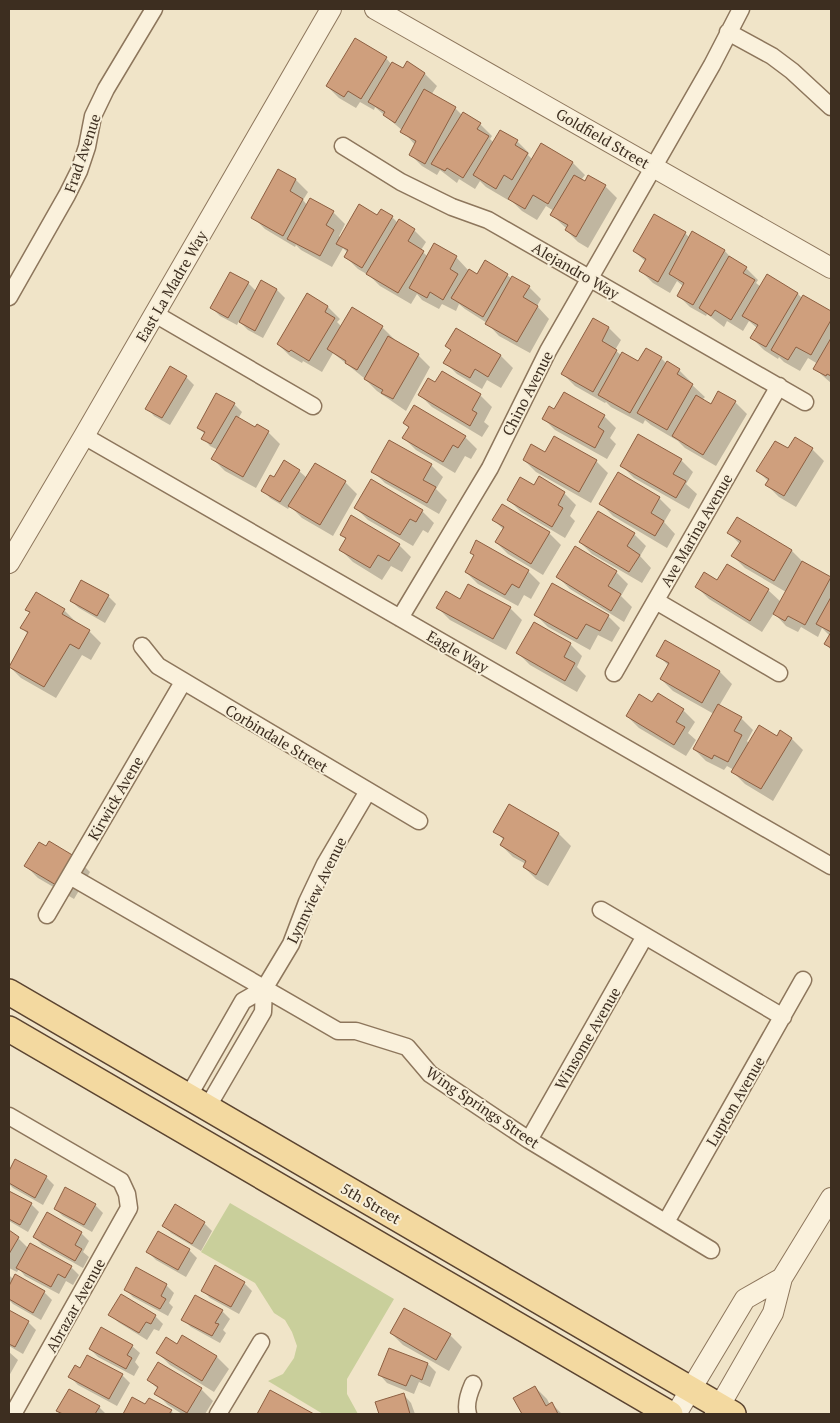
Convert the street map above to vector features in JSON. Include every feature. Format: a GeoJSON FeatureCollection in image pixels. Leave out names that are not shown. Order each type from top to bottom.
{"type":"FeatureCollection","features":[{"type":"Feature","properties":{"kind":"main road","name":"5th Street"},"geometry":{"type":"LineString","coordinates":[[9,992],[691,1390],[723,1412]]}},
{"type":"Feature","properties":{"kind":"main road"},"geometry":{"type":"LineString","coordinates":[[9,1029],[670,1414]]}},
{"type":"Feature","properties":{"kind":"street","name":"Frad Avenue"},"geometry":{"type":"LineString","coordinates":[[9,297],[79,171],[87,147],[93,116],[106,90],[154,9]]}},
{"type":"Feature","properties":{"kind":"street","name":"East La Madre Way"},"geometry":{"type":"LineString","coordinates":[[9,563],[331,9]]}},
{"type":"Feature","properties":{"kind":"street","name":"Goldfield Street"},"geometry":{"type":"LineString","coordinates":[[375,9],[831,268]]}},
{"type":"Feature","properties":{"kind":"street","name":"Chino Avenue"},"geometry":{"type":"LineString","coordinates":[[400,618],[490,468],[548,351],[712,65],[741,9]]}},
{"type":"Feature","properties":{"kind":"street"},"geometry":{"type":"LineString","coordinates":[[728,32],[772,56],[786,66],[831,107]]}},
{"type":"Feature","properties":{"kind":"street","name":"Alejandro Way"},"geometry":{"type":"LineString","coordinates":[[343,146],[401,182],[452,207],[488,220],[804,402]]}},
{"type":"Feature","properties":{"kind":"street"},"geometry":{"type":"LineString","coordinates":[[155,314],[313,406]]}},
{"type":"Feature","properties":{"kind":"street","name":"Ave Marina Avenue"},"geometry":{"type":"LineString","coordinates":[[614,673],[779,386]]}},
{"type":"Feature","properties":{"kind":"street","name":"Eagle Way"},"geometry":{"type":"LineString","coordinates":[[84,436],[831,866]]}},
{"type":"Feature","properties":{"kind":"street"},"geometry":{"type":"LineString","coordinates":[[656,601],[779,673]]}},
{"type":"Feature","properties":{"kind":"street","name":"Corbindale Street"},"geometry":{"type":"LineString","coordinates":[[142,646],[158,666],[183,682],[419,821]]}},
{"type":"Feature","properties":{"kind":"street","name":"Kirwick Avene"},"geometry":{"type":"LineString","coordinates":[[47,915],[183,682]]}},
{"type":"Feature","properties":{"kind":"street","name":"Lynnview Avenue"},"geometry":{"type":"LineString","coordinates":[[198,1102],[263,1012],[264,989],[291,944],[325,864],[368,791]]}},
{"type":"Feature","properties":{"kind":"street","name":"Wing Springs Street"},"geometry":{"type":"LineString","coordinates":[[70,876],[338,1032],[356,1032],[407,1048],[430,1074],[529,1140],[711,1250]]}},
{"type":"Feature","properties":{"kind":"street"},"geometry":{"type":"LineString","coordinates":[[601,910],[783,1016]]}},
{"type":"Feature","properties":{"kind":"street","name":"Winsome Avenue"},"geometry":{"type":"LineString","coordinates":[[529,1140],[645,936]]}},
{"type":"Feature","properties":{"kind":"street","name":"Lupton Avenue"},"geometry":{"type":"LineString","coordinates":[[666,1222],[803,980]]}},
{"type":"Feature","properties":{"kind":"street","name":"Lynnview Avenue"},"geometry":{"type":"LineString","coordinates":[[198,1102],[243,1001],[264,989]]}},
{"type":"Feature","properties":{"kind":"street","name":"Abrazar Avenue"},"geometry":{"type":"LineString","coordinates":[[9,1116],[121,1181],[127,1194],[129,1208],[13,1414]]}},
{"type":"Feature","properties":{"kind":"street"},"geometry":{"type":"LineString","coordinates":[[723,1412],[773,1313],[782,1278],[831,1198]]}},
{"type":"Feature","properties":{"kind":"street"},"geometry":{"type":"LineString","coordinates":[[676,1414],[745,1299],[782,1278]]}},
{"type":"Feature","properties":{"kind":"street"},"geometry":{"type":"LineString","coordinates":[[218,1414],[261,1342]]}},
{"type":"Feature","properties":{"kind":"street"},"geometry":{"type":"LineString","coordinates":[[468,1414],[466,1409],[468,1395],[473,1384]]}},
{"type":"Feature","properties":{"kind":"green space"},"geometry":{"type":"Polygon","coordinates":[[[230,1203],[394,1299],[347,1379],[347,1394],[358,1414],[323,1414],[268,1381],[283,1374],[294,1358],[297,1346],[292,1332],[285,1320],[274,1313],[255,1283],[201,1252],[230,1203]]]}},
{"type":"Feature","properties":{"kind":"building"},"geometry":{"type":"Polygon","coordinates":[[[355,38],[387,57],[361,99],[348,91],[344,97],[326,86],[355,38]]]}},
{"type":"Feature","properties":{"kind":"building"},"geometry":{"type":"Polygon","coordinates":[[[407,61],[425,73],[395,123],[383,115],[385,112],[368,102],[392,62],[403,68],[407,61]]]}},
{"type":"Feature","properties":{"kind":"building"},"geometry":{"type":"Polygon","coordinates":[[[424,89],[456,107],[425,164],[409,155],[416,141],[400,132],[424,89]]]}},
{"type":"Feature","properties":{"kind":"building"},"geometry":{"type":"Polygon","coordinates":[[[463,112],[481,123],[477,129],[489,136],[463,178],[447,168],[445,171],[431,164],[463,112]]]}},
{"type":"Feature","properties":{"kind":"building"},"geometry":{"type":"Polygon","coordinates":[[[500,130],[518,140],[515,145],[528,153],[512,180],[504,175],[496,189],[473,175],[500,130]]]}},
{"type":"Feature","properties":{"kind":"building"},"geometry":{"type":"Polygon","coordinates":[[[541,143],[573,162],[548,204],[533,195],[525,209],[508,199],[541,143]]]}},
{"type":"Feature","properties":{"kind":"building"},"geometry":{"type":"Polygon","coordinates":[[[278,169],[296,179],[290,191],[303,199],[283,236],[251,218],[278,169]]]}},
{"type":"Feature","properties":{"kind":"building"},"geometry":{"type":"Polygon","coordinates":[[[574,175],[585,181],[588,175],[606,185],[576,237],[565,230],[568,225],[550,215],[574,175]]]}},
{"type":"Feature","properties":{"kind":"building"},"geometry":{"type":"Polygon","coordinates":[[[310,198],[334,211],[326,225],[334,230],[320,256],[287,239],[310,198]]]}},
{"type":"Feature","properties":{"kind":"building"},"geometry":{"type":"Polygon","coordinates":[[[359,204],[377,215],[381,209],[393,216],[362,268],[344,257],[348,250],[336,244],[359,204]]]}},
{"type":"Feature","properties":{"kind":"building"},"geometry":{"type":"Polygon","coordinates":[[[654,214],[686,232],[658,282],[639,271],[646,259],[633,251],[654,214]]]}},
{"type":"Feature","properties":{"kind":"building"},"geometry":{"type":"Polygon","coordinates":[[[399,219],[415,229],[408,241],[424,251],[398,293],[366,274],[399,219]]]}},
{"type":"Feature","properties":{"kind":"building"},"geometry":{"type":"Polygon","coordinates":[[[692,231],[725,250],[693,305],[677,296],[684,283],[669,274],[692,231]]]}},
{"type":"Feature","properties":{"kind":"building"},"geometry":{"type":"Polygon","coordinates":[[[434,243],[457,256],[450,269],[458,274],[443,300],[430,292],[427,298],[409,288],[434,243]]]}},
{"type":"Feature","properties":{"kind":"building"},"geometry":{"type":"Polygon","coordinates":[[[729,256],[747,267],[743,273],[755,280],[731,320],[715,310],[711,316],[699,308],[729,256]]]}},
{"type":"Feature","properties":{"kind":"building"},"geometry":{"type":"Polygon","coordinates":[[[485,260],[508,274],[483,317],[451,298],[469,269],[477,274],[485,260]]]}},
{"type":"Feature","properties":{"kind":"building"},"geometry":{"type":"Polygon","coordinates":[[[230,272],[249,282],[228,318],[210,308],[230,272]]]}},
{"type":"Feature","properties":{"kind":"building"},"geometry":{"type":"Polygon","coordinates":[[[767,274],[798,293],[766,347],[750,338],[758,325],[742,316],[767,274]]]}},
{"type":"Feature","properties":{"kind":"building"},"geometry":{"type":"Polygon","coordinates":[[[512,276],[530,286],[523,297],[538,306],[517,342],[485,324],[512,276]]]}},
{"type":"Feature","properties":{"kind":"building"},"geometry":{"type":"Polygon","coordinates":[[[261,280],[277,289],[255,331],[239,322],[261,280]]]}},
{"type":"Feature","properties":{"kind":"building"},"geometry":{"type":"Polygon","coordinates":[[[307,293],[328,306],[325,312],[335,318],[309,361],[277,344],[307,293]]]}},
{"type":"Feature","properties":{"kind":"building"},"geometry":{"type":"Polygon","coordinates":[[[803,295],[831,311],[831,320],[811,355],[796,347],[788,360],[771,350],[803,295]]]}},
{"type":"Feature","properties":{"kind":"building"},"geometry":{"type":"Polygon","coordinates":[[[352,307],[383,326],[357,370],[327,349],[352,307]]]}},
{"type":"Feature","properties":{"kind":"building"},"geometry":{"type":"Polygon","coordinates":[[[593,318],[609,327],[602,341],[617,350],[593,392],[561,374],[593,318]]]}},
{"type":"Feature","properties":{"kind":"building"},"geometry":{"type":"Polygon","coordinates":[[[456,328],[501,355],[488,377],[475,369],[470,378],[443,363],[451,350],[445,346],[456,328]]]}},
{"type":"Feature","properties":{"kind":"building"},"geometry":{"type":"Polygon","coordinates":[[[388,336],[419,354],[393,399],[381,393],[383,390],[364,379],[388,336]]]}},
{"type":"Feature","properties":{"kind":"building"},"geometry":{"type":"Polygon","coordinates":[[[831,338],[831,376],[827,374],[826,376],[813,369],[831,338]]]}},
{"type":"Feature","properties":{"kind":"building"},"geometry":{"type":"Polygon","coordinates":[[[646,348],[662,357],[630,413],[598,395],[622,352],[638,361],[646,348]]]}},
{"type":"Feature","properties":{"kind":"building"},"geometry":{"type":"Polygon","coordinates":[[[667,361],[680,369],[677,374],[693,384],[667,430],[637,413],[667,361]]]}},
{"type":"Feature","properties":{"kind":"building"},"geometry":{"type":"Polygon","coordinates":[[[170,366],[187,376],[162,418],[145,409],[170,366]]]}},
{"type":"Feature","properties":{"kind":"building"},"geometry":{"type":"Polygon","coordinates":[[[442,371],[481,394],[472,410],[477,413],[470,426],[418,395],[428,378],[435,382],[442,371]]]}},
{"type":"Feature","properties":{"kind":"building"},"geometry":{"type":"Polygon","coordinates":[[[718,391],[736,401],[703,455],[672,436],[696,395],[711,404],[718,391]]]}},
{"type":"Feature","properties":{"kind":"building"},"geometry":{"type":"Polygon","coordinates":[[[564,392],[605,415],[598,427],[604,431],[595,448],[542,419],[549,406],[554,409],[564,392]]]}},
{"type":"Feature","properties":{"kind":"building"},"geometry":{"type":"Polygon","coordinates":[[[216,393],[235,403],[211,444],[201,439],[205,432],[197,428],[216,393]]]}},
{"type":"Feature","properties":{"kind":"building"},"geometry":{"type":"Polygon","coordinates":[[[414,405],[466,436],[458,448],[453,445],[443,462],[402,438],[409,427],[403,423],[414,405]]]}},
{"type":"Feature","properties":{"kind":"building"},"geometry":{"type":"Polygon","coordinates":[[[236,416],[255,427],[257,424],[269,431],[243,477],[211,459],[236,416]]]}},
{"type":"Feature","properties":{"kind":"building"},"geometry":{"type":"Polygon","coordinates":[[[638,434],[682,459],[673,474],[686,481],[676,498],[620,466],[638,434]]]}},
{"type":"Feature","properties":{"kind":"building"},"geometry":{"type":"Polygon","coordinates":[[[554,436],[597,460],[579,492],[523,460],[531,444],[545,452],[554,436]]]}},
{"type":"Feature","properties":{"kind":"building"},"geometry":{"type":"Polygon","coordinates":[[[795,437],[813,448],[784,496],[765,485],[769,479],[756,471],[775,441],[788,448],[795,437]]]}},
{"type":"Feature","properties":{"kind":"building"},"geometry":{"type":"Polygon","coordinates":[[[389,440],[432,464],[423,480],[436,487],[427,503],[371,472],[389,440]]]}},
{"type":"Feature","properties":{"kind":"building"},"geometry":{"type":"Polygon","coordinates":[[[284,460],[300,470],[280,502],[261,491],[270,475],[274,477],[284,460]]]}},
{"type":"Feature","properties":{"kind":"building"},"geometry":{"type":"Polygon","coordinates":[[[315,463],[346,481],[320,525],[288,506],[315,463]]]}},
{"type":"Feature","properties":{"kind":"building"},"geometry":{"type":"Polygon","coordinates":[[[618,472],[660,497],[651,513],[664,521],[655,536],[599,504],[618,472]]]}},
{"type":"Feature","properties":{"kind":"building"},"geometry":{"type":"Polygon","coordinates":[[[539,476],[565,492],[558,505],[563,508],[552,527],[507,500],[520,477],[534,485],[539,476]]]}},
{"type":"Feature","properties":{"kind":"building"},"geometry":{"type":"Polygon","coordinates":[[[371,479],[423,510],[416,522],[410,519],[400,535],[354,508],[371,479]]]}},
{"type":"Feature","properties":{"kind":"building"},"geometry":{"type":"Polygon","coordinates":[[[502,504],[550,532],[531,564],[495,542],[504,527],[492,520],[502,504]]]}},
{"type":"Feature","properties":{"kind":"building"},"geometry":{"type":"Polygon","coordinates":[[[598,511],[635,533],[627,546],[640,555],[629,572],[579,542],[598,511]]]}},
{"type":"Feature","properties":{"kind":"building"},"geometry":{"type":"Polygon","coordinates":[[[351,515],[400,544],[389,561],[378,555],[370,568],[339,550],[346,538],[340,535],[351,515]]]}},
{"type":"Feature","properties":{"kind":"building"},"geometry":{"type":"Polygon","coordinates":[[[737,517],[792,550],[774,581],[731,556],[741,541],[727,533],[737,517]]]}},
{"type":"Feature","properties":{"kind":"building"},"geometry":{"type":"Polygon","coordinates":[[[476,540],[529,570],[519,588],[512,584],[505,595],[465,572],[474,555],[470,553],[476,540]]]}},
{"type":"Feature","properties":{"kind":"building"},"geometry":{"type":"Polygon","coordinates":[[[575,546],[617,571],[608,586],[621,594],[611,611],[556,577],[575,546]]]}},
{"type":"Feature","properties":{"kind":"building"},"geometry":{"type":"Polygon","coordinates":[[[802,561],[831,577],[805,625],[788,616],[785,621],[773,614],[802,561]]]}},
{"type":"Feature","properties":{"kind":"building"},"geometry":{"type":"Polygon","coordinates":[[[727,564],[769,589],[750,621],[695,587],[704,572],[717,580],[727,564]]]}},
{"type":"Feature","properties":{"kind":"building"},"geometry":{"type":"Polygon","coordinates":[[[81,580],[109,595],[97,616],[70,601],[81,580]]]}},
{"type":"Feature","properties":{"kind":"building"},"geometry":{"type":"Polygon","coordinates":[[[552,583],[609,615],[600,631],[586,624],[577,639],[534,615],[552,583]]]}},
{"type":"Feature","properties":{"kind":"building"},"geometry":{"type":"Polygon","coordinates":[[[468,584],[511,607],[493,639],[436,608],[446,591],[460,599],[468,584]]]}},
{"type":"Feature","properties":{"kind":"building"},"geometry":{"type":"Polygon","coordinates":[[[36,592],[65,609],[62,614],[90,630],[79,649],[70,644],[44,687],[9,667],[28,632],[20,628],[30,612],[25,610],[36,592]]]}},
{"type":"Feature","properties":{"kind":"building"},"geometry":{"type":"Polygon","coordinates":[[[831,597],[831,632],[816,624],[831,597]]]}},
{"type":"Feature","properties":{"kind":"building"},"geometry":{"type":"Polygon","coordinates":[[[534,622],[571,643],[564,657],[575,663],[565,681],[516,653],[534,622]]]}},
{"type":"Feature","properties":{"kind":"building"},"geometry":{"type":"Polygon","coordinates":[[[831,632],[831,648],[824,644],[831,632]]]}},
{"type":"Feature","properties":{"kind":"building"},"geometry":{"type":"Polygon","coordinates":[[[665,640],[720,671],[702,703],[660,679],[669,663],[656,656],[665,640]]]}},
{"type":"Feature","properties":{"kind":"building"},"geometry":{"type":"Polygon","coordinates":[[[658,693],[684,709],[676,722],[685,727],[674,745],[626,716],[639,694],[652,702],[658,693]]]}},
{"type":"Feature","properties":{"kind":"building"},"geometry":{"type":"Polygon","coordinates":[[[718,704],[742,717],[734,731],[742,735],[728,762],[714,755],[712,759],[693,749],[718,704]]]}},
{"type":"Feature","properties":{"kind":"building"},"geometry":{"type":"Polygon","coordinates":[[[759,725],[777,736],[780,730],[792,738],[761,789],[731,772],[759,725]]]}},
{"type":"Feature","properties":{"kind":"building"},"geometry":{"type":"Polygon","coordinates":[[[509,804],[559,833],[536,875],[523,867],[526,861],[500,845],[504,838],[493,832],[509,804]]]}},
{"type":"Feature","properties":{"kind":"building"},"geometry":{"type":"Polygon","coordinates":[[[49,841],[79,859],[61,888],[24,866],[39,842],[46,846],[49,841]]]}},
{"type":"Feature","properties":{"kind":"building"},"geometry":{"type":"Polygon","coordinates":[[[15,1159],[47,1176],[35,1198],[9,1183],[9,1171],[15,1159]]]}},
{"type":"Feature","properties":{"kind":"building"},"geometry":{"type":"Polygon","coordinates":[[[65,1187],[96,1204],[84,1225],[54,1209],[65,1187]]]}},
{"type":"Feature","properties":{"kind":"building"},"geometry":{"type":"Polygon","coordinates":[[[9,1191],[32,1203],[20,1225],[9,1219],[9,1191]]]}},
{"type":"Feature","properties":{"kind":"building"},"geometry":{"type":"Polygon","coordinates":[[[175,1204],[205,1222],[192,1244],[162,1226],[175,1204]]]}},
{"type":"Feature","properties":{"kind":"building"},"geometry":{"type":"Polygon","coordinates":[[[47,1212],[82,1232],[75,1245],[82,1249],[75,1261],[33,1237],[47,1212]]]}},
{"type":"Feature","properties":{"kind":"building"},"geometry":{"type":"Polygon","coordinates":[[[9,1230],[19,1237],[9,1254],[9,1230]]]}},
{"type":"Feature","properties":{"kind":"building"},"geometry":{"type":"Polygon","coordinates":[[[158,1231],[190,1249],[178,1270],[146,1252],[158,1231]]]}},
{"type":"Feature","properties":{"kind":"building"},"geometry":{"type":"Polygon","coordinates":[[[30,1243],[72,1266],[65,1278],[58,1274],[51,1287],[16,1268],[30,1243]]]}},
{"type":"Feature","properties":{"kind":"building"},"geometry":{"type":"Polygon","coordinates":[[[215,1265],[245,1282],[231,1307],[201,1291],[215,1265]]]}},
{"type":"Feature","properties":{"kind":"building"},"geometry":{"type":"Polygon","coordinates":[[[136,1267],[167,1284],[161,1296],[166,1299],[160,1309],[124,1290],[136,1267]]]}},
{"type":"Feature","properties":{"kind":"building"},"geometry":{"type":"Polygon","coordinates":[[[15,1274],[45,1291],[33,1313],[9,1299],[9,1286],[15,1274]]]}},
{"type":"Feature","properties":{"kind":"building"},"geometry":{"type":"Polygon","coordinates":[[[121,1294],[156,1315],[151,1324],[146,1322],[139,1333],[108,1315],[121,1294]]]}},
{"type":"Feature","properties":{"kind":"building"},"geometry":{"type":"Polygon","coordinates":[[[195,1295],[223,1310],[215,1323],[219,1324],[212,1336],[181,1320],[195,1295]]]}},
{"type":"Feature","properties":{"kind":"building"},"geometry":{"type":"Polygon","coordinates":[[[404,1308],[451,1334],[436,1360],[390,1333],[404,1308]]]}},
{"type":"Feature","properties":{"kind":"building"},"geometry":{"type":"Polygon","coordinates":[[[9,1310],[29,1321],[15,1347],[9,1344],[9,1310]]]}},
{"type":"Feature","properties":{"kind":"building"},"geometry":{"type":"Polygon","coordinates":[[[101,1327],[133,1345],[127,1355],[132,1358],[126,1369],[89,1349],[101,1327]]]}},
{"type":"Feature","properties":{"kind":"building"},"geometry":{"type":"Polygon","coordinates":[[[182,1335],[217,1356],[202,1381],[156,1353],[166,1337],[177,1344],[182,1335]]]}},
{"type":"Feature","properties":{"kind":"building"},"geometry":{"type":"Polygon","coordinates":[[[389,1348],[428,1363],[422,1380],[411,1375],[406,1386],[378,1375],[389,1348]]]}},
{"type":"Feature","properties":{"kind":"building"},"geometry":{"type":"Polygon","coordinates":[[[87,1355],[123,1374],[109,1399],[68,1377],[75,1365],[80,1368],[87,1355]]]}},
{"type":"Feature","properties":{"kind":"building"},"geometry":{"type":"Polygon","coordinates":[[[158,1362],[202,1388],[187,1413],[154,1394],[158,1387],[147,1380],[158,1362]]]}},
{"type":"Feature","properties":{"kind":"building"},"geometry":{"type":"Polygon","coordinates":[[[535,1386],[546,1406],[552,1402],[558,1414],[522,1414],[513,1398],[535,1386]]]}},
{"type":"Feature","properties":{"kind":"building"},"geometry":{"type":"Polygon","coordinates":[[[69,1389],[100,1406],[95,1414],[63,1414],[56,1411],[69,1389]]]}},
{"type":"Feature","properties":{"kind":"building"},"geometry":{"type":"Polygon","coordinates":[[[270,1390],[314,1414],[257,1414],[270,1390]]]}},
{"type":"Feature","properties":{"kind":"building"},"geometry":{"type":"Polygon","coordinates":[[[404,1393],[410,1414],[379,1414],[375,1402],[404,1393]]]}},
{"type":"Feature","properties":{"kind":"building"},"geometry":{"type":"Polygon","coordinates":[[[132,1397],[145,1404],[149,1398],[172,1410],[169,1414],[123,1414],[132,1397]]]}}]}
